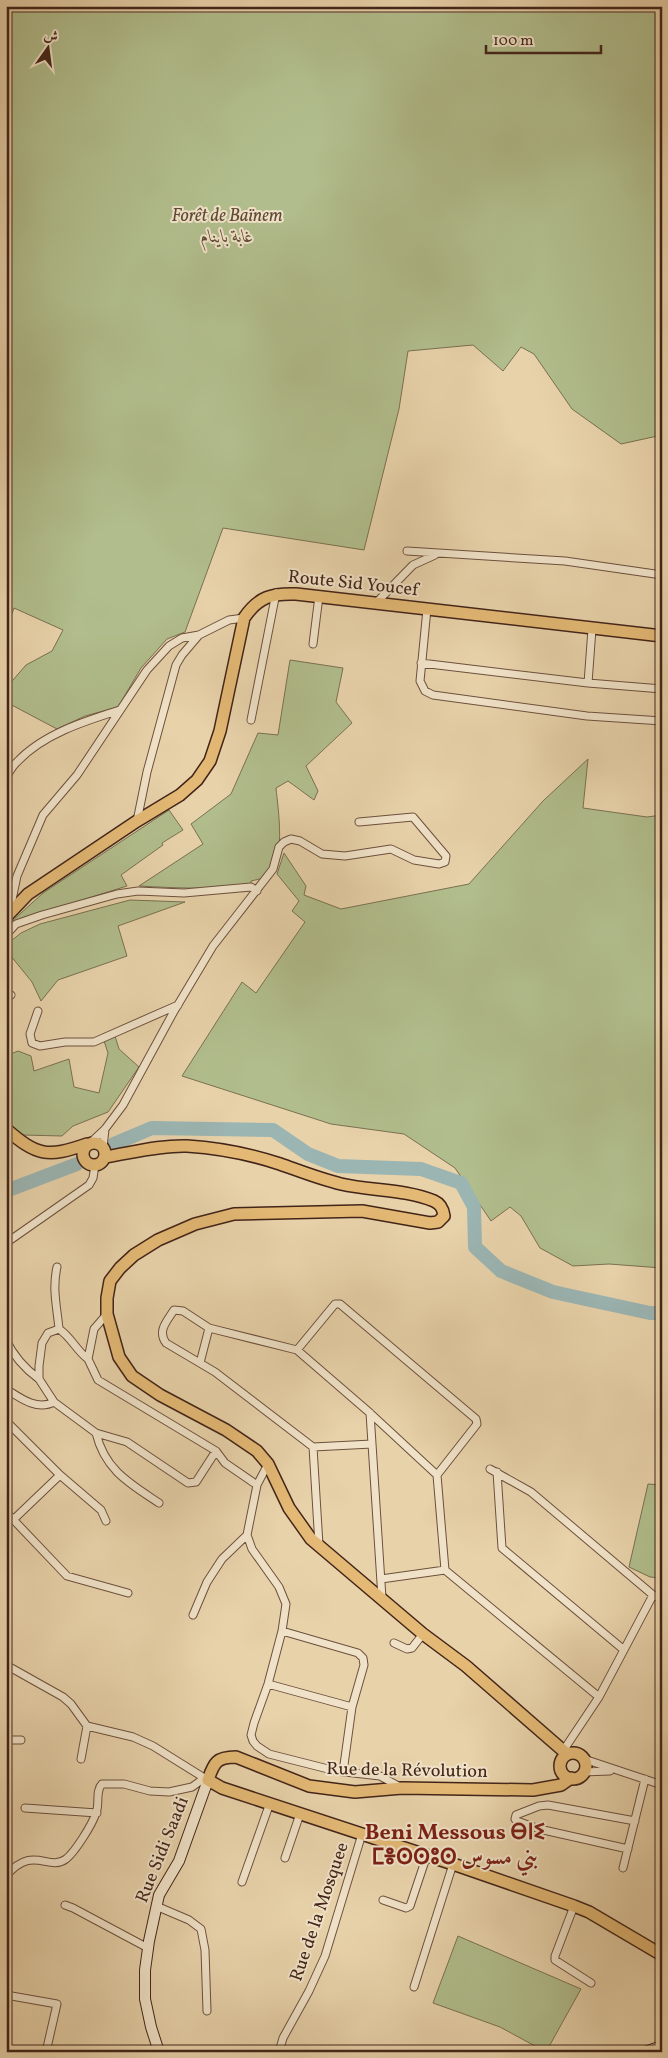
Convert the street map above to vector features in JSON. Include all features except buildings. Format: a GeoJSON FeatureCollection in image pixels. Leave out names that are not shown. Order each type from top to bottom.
{"type":"FeatureCollection","features":[{"type":"Feature","properties":{"kind":"main road","name":"Route Sid Youcef"},"geometry":{"type":"LineString","coordinates":[[244,618],[249,610],[260,601],[276,593],[319,596],[662,636]]}},
{"type":"Feature","properties":{"kind":"main road"},"geometry":{"type":"LineString","coordinates":[[8,916],[28,894],[137,821],[180,795],[197,780],[210,761],[220,731],[244,618]]}},
{"type":"Feature","properties":{"kind":"main road"},"geometry":{"type":"LineString","coordinates":[[6,1129],[31,1149],[52,1152],[90,1163],[101,1162],[104,1152],[100,1144],[88,1144],[66,1151],[52,1152]]}},
{"type":"Feature","properties":{"kind":"main road"},"geometry":{"type":"LineString","coordinates":[[88,1144],[82,1154],[90,1163]]}},
{"type":"Feature","properties":{"kind":"main road"},"geometry":{"type":"LineString","coordinates":[[104,1152],[185,1146],[218,1149],[279,1164],[335,1183],[415,1196],[436,1202],[441,1206],[444,1216],[438,1222],[430,1223],[362,1211],[234,1214],[195,1224],[158,1240],[134,1255],[120,1268],[110,1281],[107,1314],[119,1357],[132,1376],[160,1395],[226,1430],[258,1451],[268,1464],[290,1508],[311,1540],[423,1634],[466,1666],[565,1753],[578,1754],[584,1759],[584,1772],[576,1778],[566,1776],[560,1767]]}},
{"type":"Feature","properties":{"kind":"main road"},"geometry":{"type":"LineString","coordinates":[[542,1789],[555,1775],[565,1753]]}},
{"type":"Feature","properties":{"kind":"main road","name":"Rue de la Révolution"},"geometry":{"type":"LineString","coordinates":[[205,1779],[218,1760],[236,1756],[309,1786],[354,1792],[402,1788],[515,1791],[542,1789],[561,1785],[571,1778]]}},
{"type":"Feature","properties":{"kind":"main road"},"geometry":{"type":"LineString","coordinates":[[205,1779],[222,1788],[574,1906],[588,1912],[662,1955]]}},
{"type":"Feature","properties":{"kind":"main road","name":"Rue Sidi Saadi"},"geometry":{"type":"LineString","coordinates":[[159,2052],[150,2026],[145,1999],[145,1970],[148,1948],[159,1895],[179,1862],[205,1779]]}},
{"type":"Feature","properties":{"kind":"main road"},"geometry":{"type":"LineString","coordinates":[[645,2052],[662,2046]]}},
{"type":"Feature","properties":{"kind":"street"},"geometry":{"type":"LineString","coordinates":[[407,552],[565,561],[662,575]]}},
{"type":"Feature","properties":{"kind":"street"},"geometry":{"type":"LineString","coordinates":[[376,603],[413,565],[436,554]]}},
{"type":"Feature","properties":{"kind":"street"},"geometry":{"type":"LineString","coordinates":[[251,720],[276,593]]}},
{"type":"Feature","properties":{"kind":"street"},"geometry":{"type":"LineString","coordinates":[[313,644],[319,596]]}},
{"type":"Feature","properties":{"kind":"street"},"geometry":{"type":"LineString","coordinates":[[427,609],[420,681],[424,691],[433,695],[587,716],[662,721]]}},
{"type":"Feature","properties":{"kind":"street"},"geometry":{"type":"LineString","coordinates":[[8,916],[17,876],[43,815],[77,775],[147,670],[168,646],[182,638],[199,635],[229,620],[244,618]]}},
{"type":"Feature","properties":{"kind":"street"},"geometry":{"type":"LineString","coordinates":[[588,683],[592,629]]}},
{"type":"Feature","properties":{"kind":"street"},"geometry":{"type":"LineString","coordinates":[[137,821],[147,772],[176,665],[199,635]]}},
{"type":"Feature","properties":{"kind":"street"},"geometry":{"type":"LineString","coordinates":[[421,663],[588,683],[662,689]]}},
{"type":"Feature","properties":{"kind":"street"},"geometry":{"type":"LineString","coordinates":[[6,778],[16,762],[47,739],[92,719],[120,710]]}},
{"type":"Feature","properties":{"kind":"street"},"geometry":{"type":"LineString","coordinates":[[88,1144],[105,1129],[123,1105],[213,946],[273,869],[279,847],[290,840],[300,841],[322,854],[345,856],[391,849],[414,860],[439,864],[445,862],[446,856],[413,817],[359,822]]}},
{"type":"Feature","properties":{"kind":"street"},"geometry":{"type":"LineString","coordinates":[[6,935],[16,924],[117,894],[138,892],[184,893],[251,887],[257,890]]}},
{"type":"Feature","properties":{"kind":"street"},"geometry":{"type":"LineString","coordinates":[[38,1011],[30,1034],[32,1043],[40,1046],[65,1042],[94,1042],[178,1005]]}},
{"type":"Feature","properties":{"kind":"street"},"geometry":{"type":"LineString","coordinates":[[104,1152],[105,1129]]}},
{"type":"Feature","properties":{"kind":"street"},"geometry":{"type":"LineString","coordinates":[[6,1243],[89,1185],[93,1178],[90,1163]]}},
{"type":"Feature","properties":{"kind":"street"},"geometry":{"type":"LineString","coordinates":[[57,1267],[54,1280],[54,1303],[59,1329],[70,1339],[80,1353],[88,1359],[98,1380],[216,1451],[225,1463],[257,1485]]}},
{"type":"Feature","properties":{"kind":"street"},"geometry":{"type":"LineString","coordinates":[[297,1350],[335,1304],[340,1304],[476,1419],[477,1424],[438,1475],[445,1570],[599,1697]]}},
{"type":"Feature","properties":{"kind":"street"},"geometry":{"type":"LineString","coordinates":[[372,1444],[313,1446],[252,1398],[166,1343],[162,1338],[162,1331],[174,1310],[178,1309],[209,1328],[297,1350],[438,1475]]}},
{"type":"Feature","properties":{"kind":"street"},"geometry":{"type":"LineString","coordinates":[[88,1359],[94,1329],[107,1314]]}},
{"type":"Feature","properties":{"kind":"street"},"geometry":{"type":"LineString","coordinates":[[200,1363],[209,1328]]}},
{"type":"Feature","properties":{"kind":"street"},"geometry":{"type":"LineString","coordinates":[[39,1379],[42,1343],[48,1333],[59,1329]]}},
{"type":"Feature","properties":{"kind":"street"},"geometry":{"type":"LineString","coordinates":[[6,1340],[13,1354],[26,1369],[39,1379],[54,1402],[96,1433],[127,1442],[192,1484],[196,1482],[216,1451]]}},
{"type":"Feature","properties":{"kind":"street"},"geometry":{"type":"LineString","coordinates":[[6,1389],[27,1402],[40,1406],[54,1402]]}},
{"type":"Feature","properties":{"kind":"street"},"geometry":{"type":"LineString","coordinates":[[370,1413],[382,1598]]}},
{"type":"Feature","properties":{"kind":"street"},"geometry":{"type":"LineString","coordinates":[[6,1421],[60,1475],[101,1510],[106,1521]]}},
{"type":"Feature","properties":{"kind":"street"},"geometry":{"type":"LineString","coordinates":[[96,1433],[100,1450],[111,1465],[124,1479],[159,1503]]}},
{"type":"Feature","properties":{"kind":"street"},"geometry":{"type":"LineString","coordinates":[[313,1446],[319,1545]]}},
{"type":"Feature","properties":{"kind":"street"},"geometry":{"type":"LineString","coordinates":[[268,1464],[257,1485],[247,1535],[252,1549],[284,1595],[286,1604],[282,1631],[268,1684],[251,1735],[257,1746],[269,1754],[343,1772],[380,1776],[402,1788]]}},
{"type":"Feature","properties":{"kind":"street"},"geometry":{"type":"LineString","coordinates":[[490,1469],[531,1492],[653,1595],[662,1599]]}},
{"type":"Feature","properties":{"kind":"street"},"geometry":{"type":"LineString","coordinates":[[498,1472],[502,1548],[624,1650]]}},
{"type":"Feature","properties":{"kind":"street"},"geometry":{"type":"LineString","coordinates":[[14,1520],[60,1475]]}},
{"type":"Feature","properties":{"kind":"street"},"geometry":{"type":"LineString","coordinates":[[6,1512],[68,1576],[128,1593]]}},
{"type":"Feature","properties":{"kind":"street"},"geometry":{"type":"LineString","coordinates":[[193,1615],[207,1582],[222,1559],[247,1535]]}},
{"type":"Feature","properties":{"kind":"street"},"geometry":{"type":"LineString","coordinates":[[381,1579],[445,1570]]}},
{"type":"Feature","properties":{"kind":"street"},"geometry":{"type":"LineString","coordinates":[[565,1753],[599,1697],[653,1595]]}},
{"type":"Feature","properties":{"kind":"street"},"geometry":{"type":"LineString","coordinates":[[282,1631],[361,1655],[364,1665],[352,1707],[343,1772]]}},
{"type":"Feature","properties":{"kind":"street"},"geometry":{"type":"LineString","coordinates":[[394,1643],[407,1649],[412,1648],[423,1634]]}},
{"type":"Feature","properties":{"kind":"street"},"geometry":{"type":"LineString","coordinates":[[6,1665],[63,1697],[71,1704],[87,1726],[133,1737],[153,1746],[205,1779],[192,1787],[169,1792],[150,1791],[124,1784],[102,1784],[99,1788],[97,1813],[71,1854],[64,1860],[49,1862],[26,1860],[13,1868],[6,1876]]}},
{"type":"Feature","properties":{"kind":"street"},"geometry":{"type":"LineString","coordinates":[[268,1684],[352,1707]]}},
{"type":"Feature","properties":{"kind":"street"},"geometry":{"type":"LineString","coordinates":[[81,1759],[87,1726]]}},
{"type":"Feature","properties":{"kind":"street"},"geometry":{"type":"LineString","coordinates":[[6,1740],[21,1740]]}},
{"type":"Feature","properties":{"kind":"street"},"geometry":{"type":"LineString","coordinates":[[584,1759],[662,1785]]}},
{"type":"Feature","properties":{"kind":"street"},"geometry":{"type":"LineString","coordinates":[[584,1772],[616,1771]]}},
{"type":"Feature","properties":{"kind":"street"},"geometry":{"type":"LineString","coordinates":[[623,1868],[646,1779]]}},
{"type":"Feature","properties":{"kind":"street"},"geometry":{"type":"LineString","coordinates":[[242,1882],[270,1803]]}},
{"type":"Feature","properties":{"kind":"street"},"geometry":{"type":"LineString","coordinates":[[628,1849],[539,1829],[517,1821],[515,1819],[516,1815],[539,1806],[548,1805],[635,1821]]}},
{"type":"Feature","properties":{"kind":"street"},"geometry":{"type":"LineString","coordinates":[[25,1808],[97,1813]]}},
{"type":"Feature","properties":{"kind":"street"},"geometry":{"type":"LineString","coordinates":[[285,1858],[300,1814]]}},
{"type":"Feature","properties":{"kind":"street","name":"Rue de la Mosquee"},"geometry":{"type":"LineString","coordinates":[[279,2052],[283,2038],[309,1991],[324,1956],[362,1834]]}},
{"type":"Feature","properties":{"kind":"street"},"geometry":{"type":"LineString","coordinates":[[383,1900],[406,1908],[410,1906],[427,1856]]}},
{"type":"Feature","properties":{"kind":"street"},"geometry":{"type":"LineString","coordinates":[[414,1987],[453,1864]]}},
{"type":"Feature","properties":{"kind":"street"},"geometry":{"type":"LineString","coordinates":[[65,1905],[148,1948]]}},
{"type":"Feature","properties":{"kind":"street"},"geometry":{"type":"LineString","coordinates":[[156,1906],[189,1920],[201,1928],[205,1950],[207,2011]]}},
{"type":"Feature","properties":{"kind":"street"},"geometry":{"type":"LineString","coordinates":[[574,1906],[555,1960],[591,1983]]}},
{"type":"Feature","properties":{"kind":"street"},"geometry":{"type":"LineString","coordinates":[[6,1994],[57,2004],[46,2052]]}},
{"type":"Feature","properties":{"kind":"green space","name":"Forêt de Baïnem غابة باينام"},"geometry":{"type":"Polygon","coordinates":[[[6,6],[662,6],[662,435],[621,444],[572,409],[534,354],[521,347],[503,371],[473,345],[408,351],[399,409],[364,550],[223,528],[185,632],[167,639],[141,668],[118,707],[85,716],[57,729],[6,702],[6,688],[26,665],[52,651],[63,630],[14,608],[6,631],[6,6]]]}},
{"type":"Feature","properties":{"kind":"green space"},"geometry":{"type":"Polygon","coordinates":[[[290,660],[343,668],[336,702],[352,723],[306,766],[318,791],[314,800],[288,781],[276,788],[280,836],[277,861],[273,870],[266,877],[251,881],[251,885],[237,887],[181,888],[139,886],[203,844],[191,824],[231,794],[258,733],[278,735],[290,660]]]}},
{"type":"Feature","properties":{"kind":"green space"},"geometry":{"type":"Polygon","coordinates":[[[588,759],[583,808],[647,817],[662,815],[662,1268],[609,1264],[573,1266],[540,1248],[521,1216],[510,1207],[491,1221],[455,1168],[404,1134],[331,1124],[182,1076],[242,982],[256,993],[305,922],[292,911],[299,901],[277,874],[284,853],[306,886],[304,895],[341,909],[469,884],[543,801],[588,759]]]}},
{"type":"Feature","properties":{"kind":"green space"},"geometry":{"type":"Polygon","coordinates":[[[169,810],[183,830],[162,843],[163,845],[121,875],[127,886],[27,917],[6,933],[10,923],[43,893],[169,810]]]}},
{"type":"Feature","properties":{"kind":"green space"},"geometry":{"type":"Polygon","coordinates":[[[130,900],[185,902],[118,926],[127,956],[58,980],[41,1001],[32,982],[6,950],[6,945],[21,933],[40,924],[130,900]]]}},
{"type":"Feature","properties":{"kind":"green space"},"geometry":{"type":"Polygon","coordinates":[[[115,1036],[119,1049],[139,1067],[108,1112],[73,1126],[62,1136],[23,1135],[6,1122],[6,1056],[18,1051],[31,1056],[34,1071],[69,1059],[74,1087],[99,1093],[108,1053],[104,1041],[115,1036]]]}},
{"type":"Feature","properties":{"kind":"green space"},"geometry":{"type":"Polygon","coordinates":[[[648,1484],[662,1485],[662,1578],[650,1577],[629,1567],[648,1484]]]}},
{"type":"Feature","properties":{"kind":"green space"},"geometry":{"type":"Polygon","coordinates":[[[458,1936],[581,1989],[546,2052],[500,2027],[433,2003],[458,1936]]]}},
{"type":"Feature","properties":{"kind":"waterway"},"geometry":{"type":"LineString","coordinates":[[114,1144],[152,1128],[273,1130],[308,1154],[338,1166],[421,1169],[461,1183],[474,1207],[475,1247],[501,1271],[553,1292],[650,1313],[662,1313]]}},
{"type":"Feature","properties":{"kind":"waterway"},"geometry":{"type":"LineString","coordinates":[[6,1191],[77,1164]]}},
{"type":"Feature","properties":{"kind":"district","name":"Beni Messous ⴱⵏⵉ ⵎⴻⵙⵙⵓⵙ بني مسوس"},"geometry":{"type":"Point","coordinates":[455,1846]}}]}
